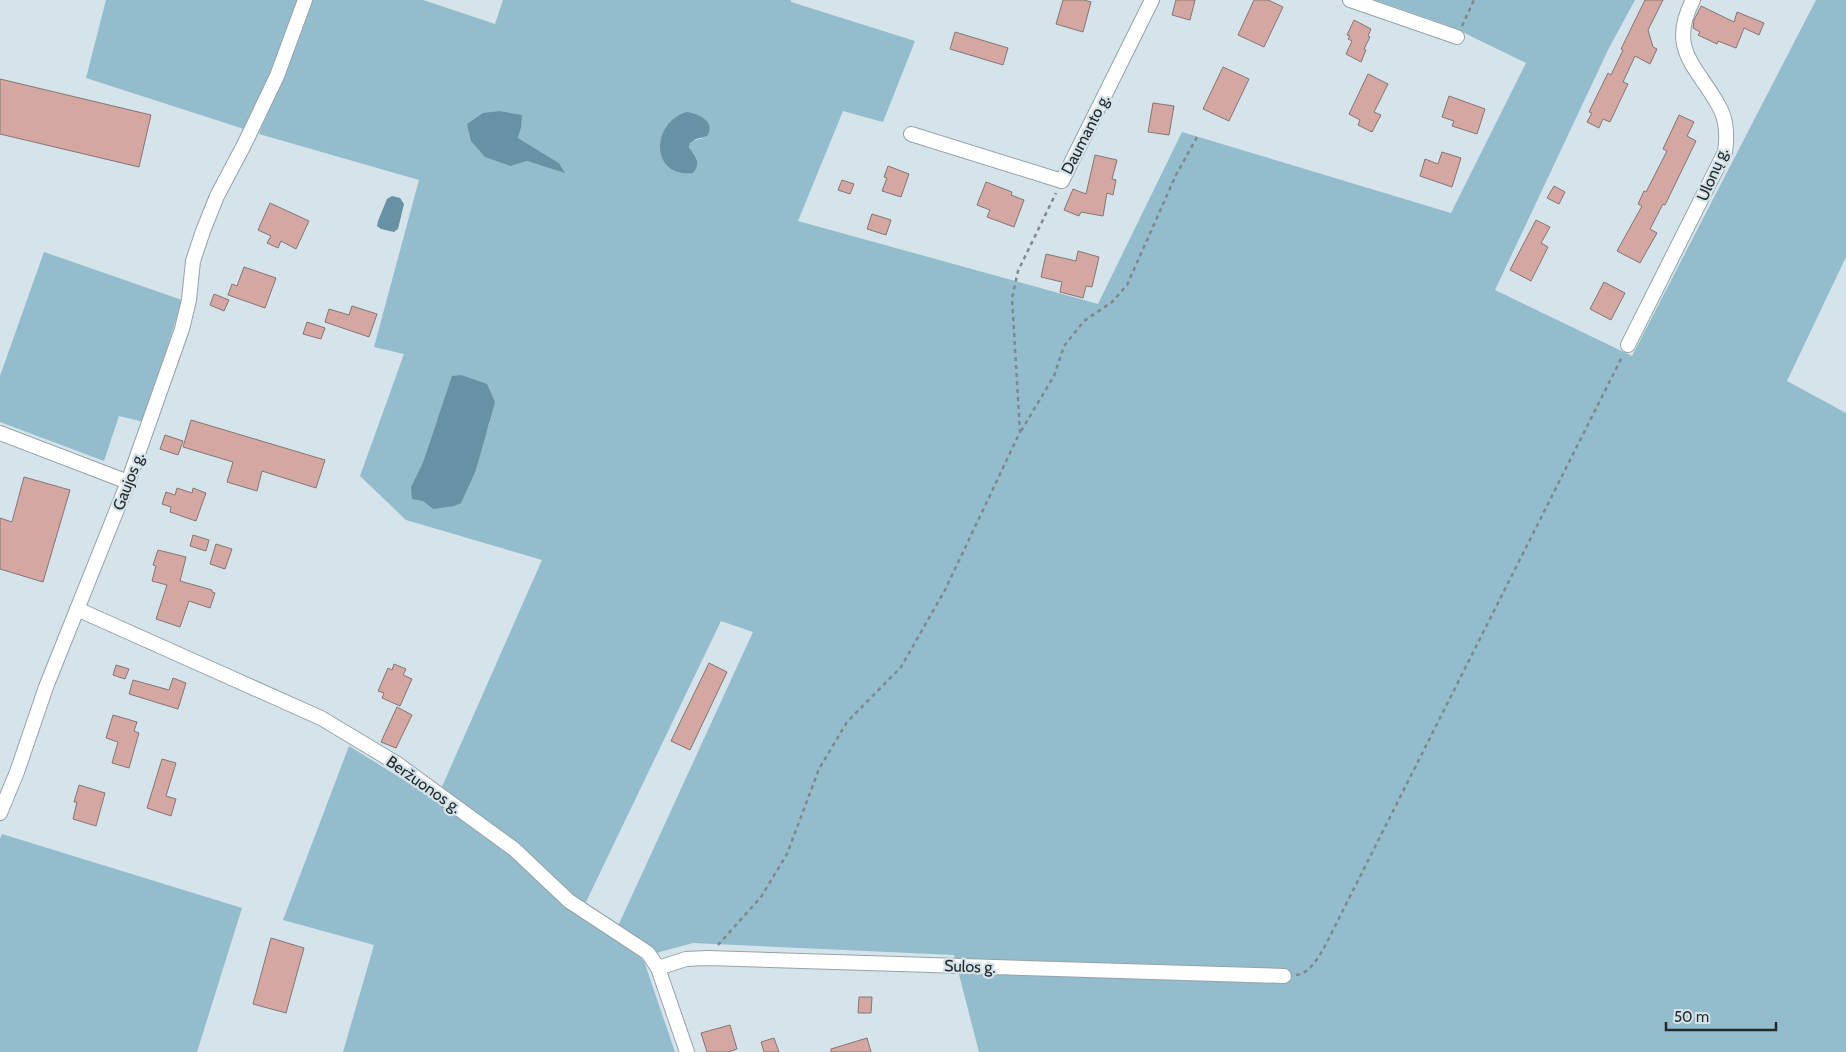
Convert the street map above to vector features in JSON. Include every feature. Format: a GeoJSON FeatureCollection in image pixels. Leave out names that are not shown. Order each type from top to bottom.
{"type":"FeatureCollection","features":[{"type":"Feature","properties":{"kind":"street","name":"Gaujos g."},"geometry":{"type":"LineString","coordinates":[[0,813],[17,772],[46,687],[128,482],[182,329],[189,300],[193,261],[217,196],[277,76],[305,0]]}},
{"type":"Feature","properties":{"kind":"street","name":"Daumanto g."},"geometry":{"type":"LineString","coordinates":[[911,134],[1062,181],[1152,0]]}},
{"type":"Feature","properties":{"kind":"street"},"geometry":{"type":"LineString","coordinates":[[1350,0],[1457,37]]}},
{"type":"Feature","properties":{"kind":"street","name":"Ulonų g."},"geometry":{"type":"LineString","coordinates":[[1628,345],[1726,152],[1727,135],[1722,112],[1686,54],[1682,34],[1688,10],[1693,0]]}},
{"type":"Feature","properties":{"kind":"street"},"geometry":{"type":"LineString","coordinates":[[0,433],[128,482]]}},
{"type":"Feature","properties":{"kind":"street","name":"Beržuonos g."},"geometry":{"type":"LineString","coordinates":[[77,609],[321,718],[396,763],[514,849],[569,902],[648,953],[658,968],[687,1052]]}},
{"type":"Feature","properties":{"kind":"street","name":"Sulos g."},"geometry":{"type":"LineString","coordinates":[[658,968],[686,959],[707,958],[1284,976]]}},
{"type":"Feature","properties":{"kind":"path"},"geometry":{"type":"LineString","coordinates":[[1457,37],[1474,0]]}},
{"type":"Feature","properties":{"kind":"path"},"geometry":{"type":"LineString","coordinates":[[707,958],[761,897],[773,879],[787,854],[819,769],[847,722],[901,667],[945,590],[1020,432],[1054,376],[1064,346],[1084,321],[1112,302],[1127,285],[1176,175],[1197,137]]}},
{"type":"Feature","properties":{"kind":"path"},"geometry":{"type":"LineString","coordinates":[[1020,432],[1012,298],[1018,271],[1062,181]]}},
{"type":"Feature","properties":{"kind":"path"},"geometry":{"type":"LineString","coordinates":[[1284,976],[1302,974],[1313,966],[1323,950],[1628,345]]}},
{"type":"Feature","properties":{"kind":"shaded area"},"geometry":{"type":"Polygon","coordinates":[[[106,0],[299,0],[272,71],[244,129],[86,78],[106,0]]]}},
{"type":"Feature","properties":{"kind":"shaded area"},"geometry":{"type":"Polygon","coordinates":[[[310,0],[423,0],[495,24],[503,0],[791,0],[791,2],[915,41],[883,122],[843,111],[798,221],[1098,304],[1182,132],[1451,213],[1526,63],[1450,26],[1374,0],[1635,0],[1608,50],[1495,290],[1632,356],[1816,0],[1846,0],[1846,257],[1787,381],[1846,413],[1846,1052],[979,1052],[954,955],[693,943],[656,953],[618,926],[753,632],[721,621],[585,904],[441,789],[542,560],[406,520],[360,476],[404,354],[374,347],[419,180],[259,134],[310,0]],[[500,111],[511,166],[527,161],[564,172],[559,163],[518,138],[521,128],[521,115],[500,111]],[[666,126],[697,159],[689,145],[692,141],[703,138],[666,126]],[[437,420],[423,462],[411,487],[433,509],[476,470],[490,422],[437,420]]]}},
{"type":"Feature","properties":{"kind":"shaded area"},"geometry":{"type":"Polygon","coordinates":[[[500,111],[522,115],[518,138],[559,163],[565,173],[527,161],[511,166],[485,157],[471,141],[467,124],[483,113],[500,111]]]}},
{"type":"Feature","properties":{"kind":"shaded area"},"geometry":{"type":"Polygon","coordinates":[[[686,112],[701,116],[710,126],[707,136],[690,143],[689,147],[697,163],[693,173],[679,172],[669,167],[663,159],[660,149],[661,138],[666,127],[674,118],[686,112]]]}},
{"type":"Feature","properties":{"kind":"shaded area"},"geometry":{"type":"Polygon","coordinates":[[[392,196],[400,198],[404,204],[398,229],[394,232],[377,226],[387,199],[392,196]]]}},
{"type":"Feature","properties":{"kind":"shaded area"},"geometry":{"type":"Polygon","coordinates":[[[44,252],[182,300],[144,422],[119,416],[104,461],[0,422],[0,376],[44,252]]]}},
{"type":"Feature","properties":{"kind":"shaded area"},"geometry":{"type":"Polygon","coordinates":[[[461,375],[487,384],[495,402],[476,470],[461,503],[433,509],[423,501],[412,499],[411,487],[423,462],[452,376],[461,375]]]}},
{"type":"Feature","properties":{"kind":"shaded area"},"geometry":{"type":"Polygon","coordinates":[[[349,746],[436,800],[502,847],[644,961],[675,1052],[343,1052],[374,945],[283,920],[349,746]]]}},
{"type":"Feature","properties":{"kind":"shaded area"},"geometry":{"type":"Polygon","coordinates":[[[2,834],[242,908],[197,1052],[0,1052],[0,839],[2,834]]]}},
{"type":"Feature","properties":{"kind":"building"},"geometry":{"type":"Polygon","coordinates":[[[1063,0],[1091,2],[1083,32],[1056,24],[1063,0]]]}},
{"type":"Feature","properties":{"kind":"building"},"geometry":{"type":"Polygon","coordinates":[[[1176,0],[1195,0],[1190,20],[1172,15],[1176,0]]]}},
{"type":"Feature","properties":{"kind":"building"},"geometry":{"type":"Polygon","coordinates":[[[1254,0],[1268,0],[1283,7],[1264,47],[1238,35],[1254,0]]]}},
{"type":"Feature","properties":{"kind":"building"},"geometry":{"type":"Polygon","coordinates":[[[1645,0],[1663,0],[1648,30],[1653,47],[1657,49],[1650,64],[1635,56],[1623,82],[1628,84],[1610,122],[1603,119],[1599,128],[1587,122],[1592,113],[1589,112],[1608,73],[1611,75],[1623,50],[1621,49],[1645,0]]]}},
{"type":"Feature","properties":{"kind":"building"},"geometry":{"type":"Polygon","coordinates":[[[1701,6],[1734,22],[1737,12],[1764,23],[1759,35],[1744,28],[1736,48],[1718,41],[1717,44],[1698,35],[1700,32],[1693,28],[1694,20],[1701,6]]]}},
{"type":"Feature","properties":{"kind":"building"},"geometry":{"type":"Polygon","coordinates":[[[1354,20],[1371,29],[1361,62],[1346,54],[1352,41],[1348,39],[1350,36],[1347,35],[1354,20]]]}},
{"type":"Feature","properties":{"kind":"building"},"geometry":{"type":"Polygon","coordinates":[[[955,32],[1008,48],[1003,65],[950,49],[955,32]]]}},
{"type":"Feature","properties":{"kind":"building"},"geometry":{"type":"Polygon","coordinates":[[[1223,67],[1249,79],[1229,121],[1203,109],[1223,67]]]}},
{"type":"Feature","properties":{"kind":"building"},"geometry":{"type":"Polygon","coordinates":[[[1368,74],[1388,84],[1374,112],[1381,115],[1372,132],[1358,125],[1360,120],[1349,114],[1368,74]]]}},
{"type":"Feature","properties":{"kind":"building"},"geometry":{"type":"Polygon","coordinates":[[[0,79],[151,115],[139,167],[0,134],[0,79]]]}},
{"type":"Feature","properties":{"kind":"building"},"geometry":{"type":"Polygon","coordinates":[[[1449,96],[1485,109],[1477,134],[1452,126],[1454,121],[1442,117],[1449,96]]]}},
{"type":"Feature","properties":{"kind":"building"},"geometry":{"type":"Polygon","coordinates":[[[1153,103],[1174,106],[1169,135],[1148,132],[1153,103]]]}},
{"type":"Feature","properties":{"kind":"building"},"geometry":{"type":"Polygon","coordinates":[[[1679,115],[1694,122],[1687,136],[1696,141],[1665,205],[1663,204],[1650,229],[1657,233],[1640,263],[1617,251],[1642,206],[1638,204],[1667,151],[1663,149],[1679,115]]]}},
{"type":"Feature","properties":{"kind":"building"},"geometry":{"type":"Polygon","coordinates":[[[1442,152],[1461,158],[1452,187],[1420,176],[1425,159],[1438,164],[1442,152]]]}},
{"type":"Feature","properties":{"kind":"building"},"geometry":{"type":"Polygon","coordinates":[[[1095,155],[1117,160],[1112,179],[1116,180],[1113,195],[1107,193],[1103,216],[1081,212],[1079,216],[1064,210],[1073,189],[1086,194],[1095,155]]]}},
{"type":"Feature","properties":{"kind":"building"},"geometry":{"type":"Polygon","coordinates":[[[888,166],[909,174],[901,197],[882,191],[887,178],[884,177],[888,166]]]}},
{"type":"Feature","properties":{"kind":"building"},"geometry":{"type":"Polygon","coordinates":[[[842,180],[854,184],[850,194],[838,190],[842,180]]]}},
{"type":"Feature","properties":{"kind":"building"},"geometry":{"type":"Polygon","coordinates":[[[986,182],[1012,192],[1011,195],[1024,200],[1014,227],[987,217],[990,210],[977,205],[986,182]]]}},
{"type":"Feature","properties":{"kind":"building"},"geometry":{"type":"Polygon","coordinates":[[[1554,186],[1565,192],[1559,204],[1547,198],[1554,186]]]}},
{"type":"Feature","properties":{"kind":"building"},"geometry":{"type":"Polygon","coordinates":[[[270,203],[309,221],[296,249],[281,241],[278,248],[267,243],[271,236],[258,230],[270,203]]]}},
{"type":"Feature","properties":{"kind":"building"},"geometry":{"type":"Polygon","coordinates":[[[872,214],[891,220],[886,235],[867,229],[872,214]]]}},
{"type":"Feature","properties":{"kind":"building"},"geometry":{"type":"Polygon","coordinates":[[[1536,220],[1550,227],[1541,243],[1548,247],[1531,281],[1510,270],[1536,220]]]}},
{"type":"Feature","properties":{"kind":"building"},"geometry":{"type":"Polygon","coordinates":[[[1078,251],[1099,257],[1092,287],[1086,286],[1083,298],[1060,292],[1062,282],[1041,277],[1046,254],[1076,261],[1078,251]]]}},
{"type":"Feature","properties":{"kind":"building"},"geometry":{"type":"Polygon","coordinates":[[[244,267],[276,278],[265,308],[228,295],[232,284],[237,286],[244,267]]]}},
{"type":"Feature","properties":{"kind":"building"},"geometry":{"type":"Polygon","coordinates":[[[1604,282],[1625,293],[1611,320],[1590,309],[1604,282]]]}},
{"type":"Feature","properties":{"kind":"building"},"geometry":{"type":"Polygon","coordinates":[[[214,294],[229,300],[224,311],[210,305],[214,294]]]}},
{"type":"Feature","properties":{"kind":"building"},"geometry":{"type":"Polygon","coordinates":[[[352,306],[377,314],[369,337],[325,322],[329,309],[349,315],[352,306]]]}},
{"type":"Feature","properties":{"kind":"building"},"geometry":{"type":"Polygon","coordinates":[[[307,322],[325,328],[321,339],[303,334],[307,322]]]}},
{"type":"Feature","properties":{"kind":"building"},"geometry":{"type":"Polygon","coordinates":[[[191,420],[325,460],[316,488],[262,471],[257,491],[227,482],[233,462],[183,447],[191,420]]]}},
{"type":"Feature","properties":{"kind":"building"},"geometry":{"type":"Polygon","coordinates":[[[165,435],[183,441],[178,455],[160,449],[165,435]]]}},
{"type":"Feature","properties":{"kind":"building"},"geometry":{"type":"Polygon","coordinates":[[[24,477],[70,490],[43,582],[0,569],[0,518],[12,522],[24,477]]]}},
{"type":"Feature","properties":{"kind":"building"},"geometry":{"type":"Polygon","coordinates":[[[177,488],[192,493],[193,488],[206,493],[196,521],[170,512],[171,507],[162,504],[166,492],[175,495],[177,488]]]}},
{"type":"Feature","properties":{"kind":"building"},"geometry":{"type":"Polygon","coordinates":[[[193,535],[209,540],[206,551],[190,546],[193,535]]]}},
{"type":"Feature","properties":{"kind":"building"},"geometry":{"type":"Polygon","coordinates":[[[216,544],[232,549],[225,569],[210,564],[216,544]]]}},
{"type":"Feature","properties":{"kind":"building"},"geometry":{"type":"Polygon","coordinates":[[[158,550],[186,557],[180,581],[212,590],[215,593],[210,608],[189,601],[180,627],[156,619],[167,585],[152,581],[156,566],[153,565],[158,550]]]}},
{"type":"Feature","properties":{"kind":"building"},"geometry":{"type":"Polygon","coordinates":[[[709,663],[727,672],[690,750],[671,741],[709,663]]]}},
{"type":"Feature","properties":{"kind":"building"},"geometry":{"type":"Polygon","coordinates":[[[394,664],[406,669],[403,675],[412,679],[400,706],[382,698],[384,693],[378,691],[388,668],[392,670],[394,664]]]}},
{"type":"Feature","properties":{"kind":"building"},"geometry":{"type":"Polygon","coordinates":[[[116,665],[129,669],[125,679],[113,675],[116,665]]]}},
{"type":"Feature","properties":{"kind":"building"},"geometry":{"type":"Polygon","coordinates":[[[173,678],[186,683],[178,709],[129,694],[133,680],[169,690],[173,678]]]}},
{"type":"Feature","properties":{"kind":"building"},"geometry":{"type":"Polygon","coordinates":[[[397,707],[412,715],[396,748],[381,742],[397,707]]]}},
{"type":"Feature","properties":{"kind":"building"},"geometry":{"type":"Polygon","coordinates":[[[113,715],[137,722],[134,731],[139,733],[129,768],[112,763],[118,742],[106,738],[113,715]]]}},
{"type":"Feature","properties":{"kind":"building"},"geometry":{"type":"Polygon","coordinates":[[[162,759],[176,763],[166,796],[176,799],[171,816],[147,808],[162,759]]]}},
{"type":"Feature","properties":{"kind":"building"},"geometry":{"type":"Polygon","coordinates":[[[79,785],[105,793],[96,826],[73,819],[77,802],[74,802],[79,785]]]}},
{"type":"Feature","properties":{"kind":"building"},"geometry":{"type":"Polygon","coordinates":[[[271,938],[304,948],[286,1013],[253,1004],[271,938]]]}},
{"type":"Feature","properties":{"kind":"building"},"geometry":{"type":"Polygon","coordinates":[[[859,997],[872,997],[871,1013],[858,1013],[859,997]]]}},
{"type":"Feature","properties":{"kind":"building"},"geometry":{"type":"Polygon","coordinates":[[[730,1025],[737,1049],[728,1052],[707,1052],[701,1033],[730,1025]]]}},
{"type":"Feature","properties":{"kind":"building"},"geometry":{"type":"Polygon","coordinates":[[[774,1038],[779,1052],[764,1052],[761,1042],[774,1038]]]}},
{"type":"Feature","properties":{"kind":"building"},"geometry":{"type":"Polygon","coordinates":[[[867,1038],[871,1052],[831,1052],[831,1049],[867,1038]]]}}]}
